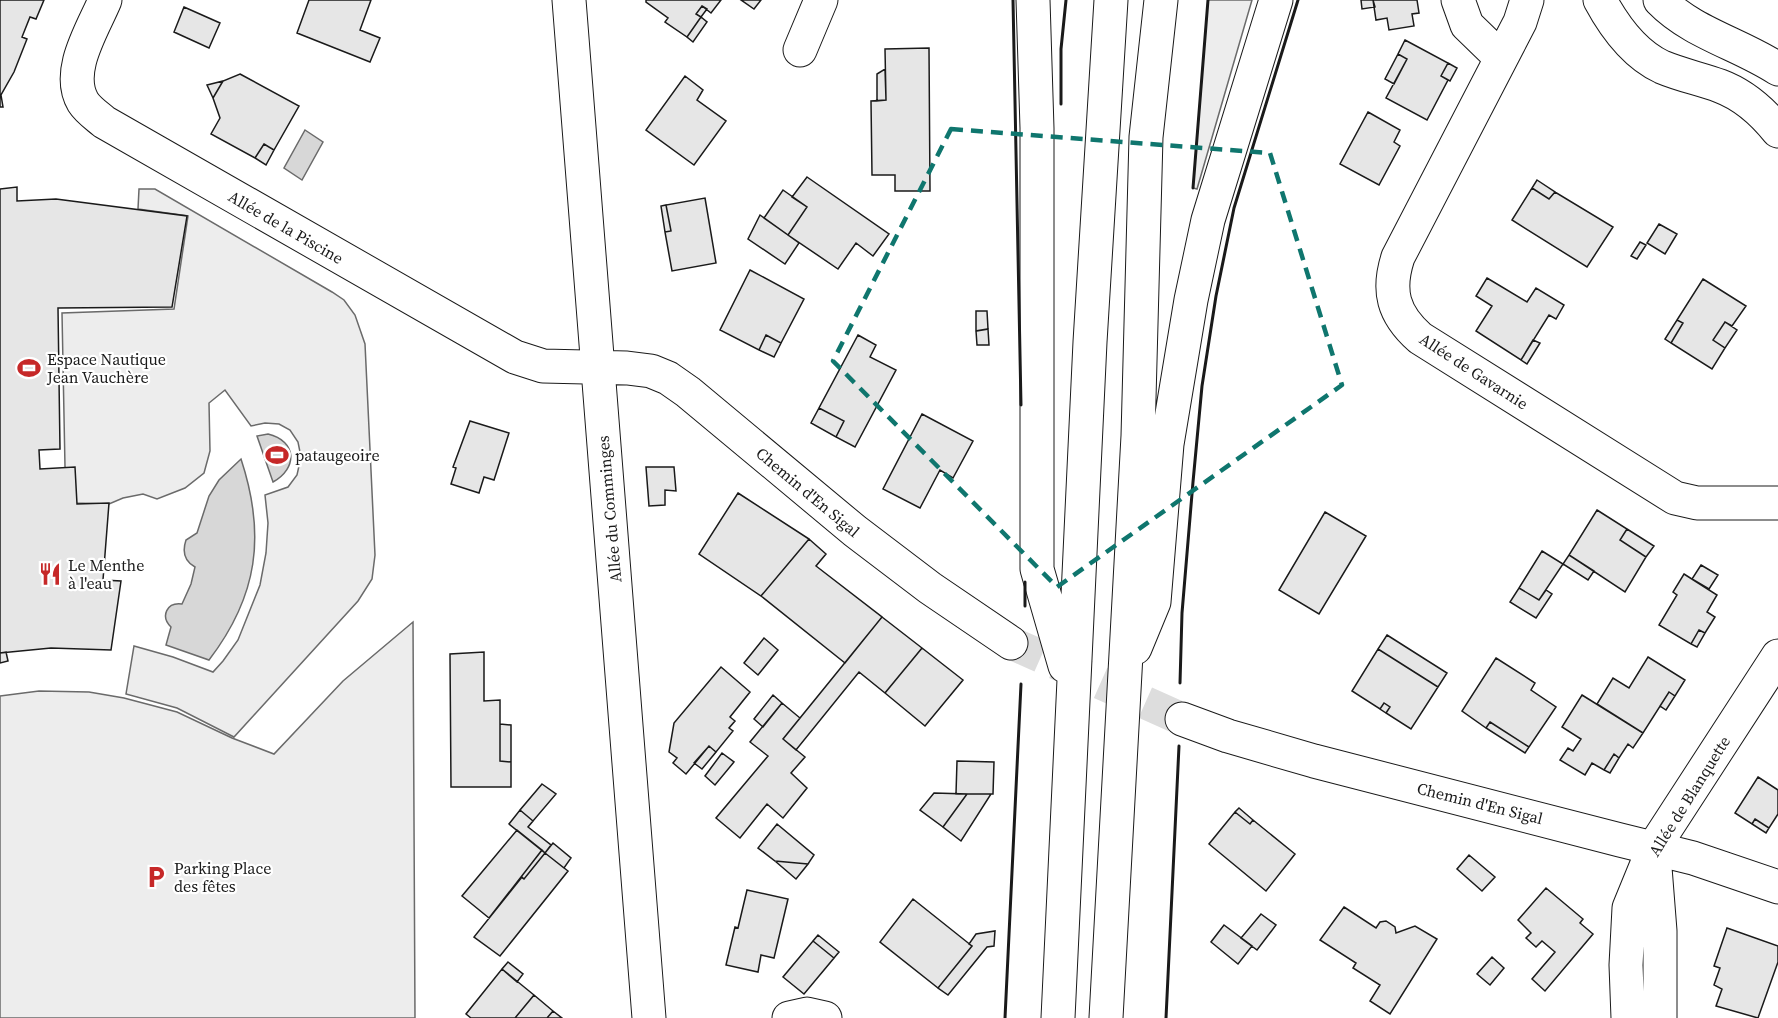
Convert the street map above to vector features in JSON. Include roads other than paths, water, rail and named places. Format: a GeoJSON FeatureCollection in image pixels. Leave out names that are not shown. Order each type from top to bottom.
{"type":"FeatureCollection","features":[{"type":"Feature","properties":{"kind":"main road","name":"Allée de la Piscine"},"geometry":{"type":"LineString","coordinates":[[105,0],[78,69],[79,91],[84,103],[104,122],[515,357],[543,366],[586,368]]}},
{"type":"Feature","properties":{"kind":"main road","name":"Allée du Comminges"},"geometry":{"type":"LineString","coordinates":[[569,0],[586,368],[649,1018]]}},
{"type":"Feature","properties":{"kind":"main road"},"geometry":{"type":"LineString","coordinates":[[800,50],[821,0]]}},
{"type":"Feature","properties":{"kind":"main road"},"geometry":{"type":"LineString","coordinates":[[1033,0],[1037,128],[1037,569],[1073,692]]}},
{"type":"Feature","properties":{"kind":"main road"},"geometry":{"type":"LineString","coordinates":[[1058,1018],[1102,123],[1111,0]]}},
{"type":"Feature","properties":{"kind":"main road"},"geometry":{"type":"LineString","coordinates":[[1106,1018],[1138,436],[1146,137],[1161,0]]}},
{"type":"Feature","properties":{"kind":"main road"},"geometry":{"type":"LineString","coordinates":[[1124,675],[1154,602],[1167,444],[1191,300],[1208,220],[1275,0]]}},
{"type":"Feature","properties":{"kind":"main road"},"geometry":{"type":"LineString","coordinates":[[1458,0],[1467,25],[1501,58]]}},
{"type":"Feature","properties":{"kind":"main road","name":"Allée de Gavarnie"},"geometry":{"type":"LineString","coordinates":[[1527,0],[1520,22],[1398,257],[1392,285],[1400,317],[1420,338],[1675,498],[1697,503],[1778,503]]}},
{"type":"Feature","properties":{"kind":"main road"},"geometry":{"type":"LineString","coordinates":[[1600,0],[1608,17],[1639,51],[1661,66],[1722,87],[1744,98],[1764,113],[1778,130]]}},
{"type":"Feature","properties":{"kind":"main road"},"geometry":{"type":"LineString","coordinates":[[1660,0],[1673,14],[1688,23],[1756,55],[1778,69]]}},
{"type":"Feature","properties":{"kind":"main road","name":"Chemin d'En Sigal"},"geometry":{"type":"LineString","coordinates":[[586,368],[627,368],[651,371],[668,378],[688,392],[855,531],[930,588],[1011,643]]}},
{"type":"Feature","properties":{"kind":"main road","name":"Allée de Blanquette"},"geometry":{"type":"LineString","coordinates":[[1628,1018],[1626,965],[1629,908],[1654,847],[1778,656]]}},
{"type":"Feature","properties":{"kind":"main road","name":"Chemin d'En Sigal"},"geometry":{"type":"LineString","coordinates":[[1182,718],[1228,736],[1314,761],[1654,847],[1778,886]]}},
{"type":"Feature","properties":{"kind":"main road"},"geometry":{"type":"LineString","coordinates":[[1654,847],[1659,921],[1660,1018]]}},
{"type":"Feature","properties":{"kind":"main road"},"geometry":{"type":"LineString","coordinates":[[789,1018],[807,1014],[825,1018]]}},
{"type":"Feature","properties":{"kind":"tunnel"},"geometry":{"type":"LineString","coordinates":[[1011,643],[1182,719]]}},
{"type":"Feature","properties":{"kind":"place","name":"Espace Nautique Jean Vauchère"},"geometry":{"type":"Point","coordinates":[29,368]}},
{"type":"Feature","properties":{"kind":"place","name":"pataugeoire"},"geometry":{"type":"Point","coordinates":[277,455]}},
{"type":"Feature","properties":{"kind":"place","name":"Le Menthe à l'eau"},"geometry":{"type":"Point","coordinates":[50,574]}},
{"type":"Feature","properties":{"kind":"place","name":"Parking Place des fêtes"},"geometry":{"type":"Point","coordinates":[156,877]}}]}
